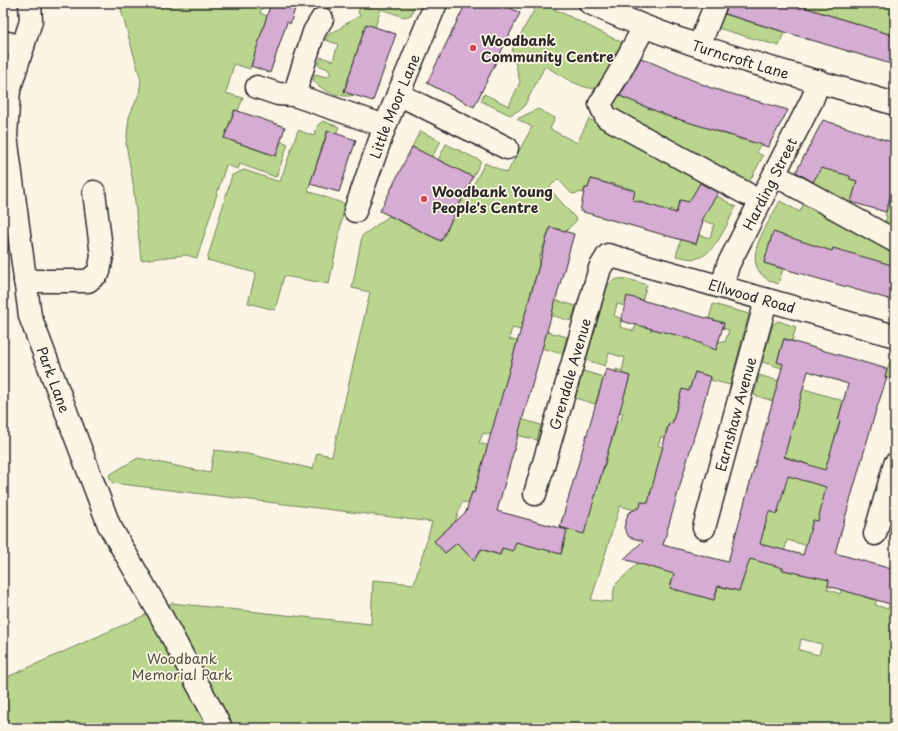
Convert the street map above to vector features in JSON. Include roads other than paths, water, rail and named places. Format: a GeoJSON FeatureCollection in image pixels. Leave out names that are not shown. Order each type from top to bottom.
{"type":"FeatureCollection","features":[{"type":"Feature","properties":{"kind":"street","name":"Park Lane"},"geometry":{"type":"LineString","coordinates":[[30,3],[31,21],[13,45],[6,136],[30,316],[109,524],[155,605],[220,728]]}},
{"type":"Feature","properties":{"kind":"street","name":"Little Moor Lane"},"geometry":{"type":"LineString","coordinates":[[354,210],[385,126],[436,3]]}},
{"type":"Feature","properties":{"kind":"street","name":"Turncroft Lane"},"geometry":{"type":"LineString","coordinates":[[590,3],[644,27],[699,46],[895,104]]}},
{"type":"Feature","properties":{"kind":"street"},"geometry":{"type":"LineString","coordinates":[[699,46],[716,3]]}},
{"type":"Feature","properties":{"kind":"street"},"geometry":{"type":"LineString","coordinates":[[294,95],[314,32],[322,19]]}},
{"type":"Feature","properties":{"kind":"street"},"geometry":{"type":"LineString","coordinates":[[644,27],[618,75],[600,104],[606,117],[747,194]]}},
{"type":"Feature","properties":{"kind":"street","name":"Harding Street"},"geometry":{"type":"LineString","coordinates":[[722,287],[728,265],[812,100],[819,81]]}},
{"type":"Feature","properties":{"kind":"street"},"geometry":{"type":"LineString","coordinates":[[257,87],[278,94],[294,95],[385,126]]}},
{"type":"Feature","properties":{"kind":"street"},"geometry":{"type":"LineString","coordinates":[[398,94],[507,148]]}},
{"type":"Feature","properties":{"kind":"street"},"geometry":{"type":"LineString","coordinates":[[786,181],[895,241]]}},
{"type":"Feature","properties":{"kind":"street"},"geometry":{"type":"LineString","coordinates":[[25,281],[88,281],[99,272],[102,256],[94,192]]}},
{"type":"Feature","properties":{"kind":"street","name":"Ellwood Road"},"geometry":{"type":"LineString","coordinates":[[608,255],[766,301],[895,336]]}},
{"type":"Feature","properties":{"kind":"street","name":"Grendale Avenue"},"geometry":{"type":"LineString","coordinates":[[535,494],[600,268],[608,255]]}},
{"type":"Feature","properties":{"kind":"street","name":"Earnshaw Avenue"},"geometry":{"type":"LineString","coordinates":[[704,528],[766,301]]}},
{"type":"Feature","properties":{"kind":"street"},"geometry":{"type":"LineString","coordinates":[[875,534],[895,464]]}},
{"type":"Feature","properties":{"kind":"place","name":"Woodbank Community Centre"},"geometry":{"type":"Point","coordinates":[473,48]}},
{"type":"Feature","properties":{"kind":"place","name":"Woodbank Young People's Centre"},"geometry":{"type":"Point","coordinates":[424,199]}},
{"type":"Feature","properties":{"kind":"park label","name":"Woodbank Memorial Park"},"geometry":{"type":"Point","coordinates":[182,666]}}]}
